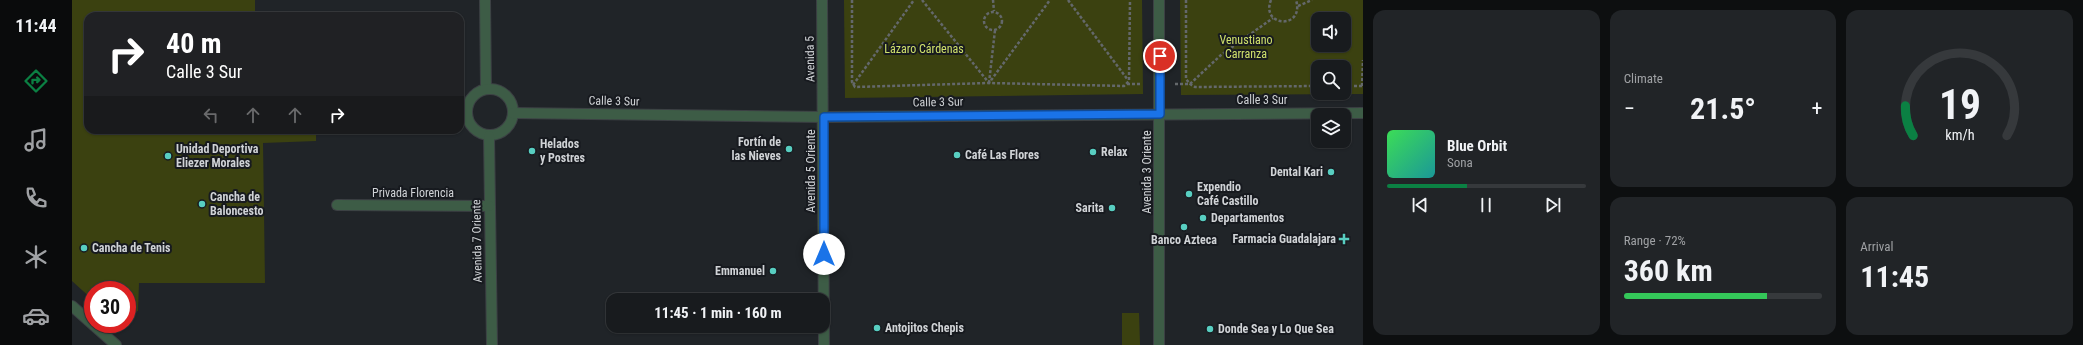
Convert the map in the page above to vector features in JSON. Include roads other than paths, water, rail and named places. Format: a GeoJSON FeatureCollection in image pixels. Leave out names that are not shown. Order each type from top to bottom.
{"type":"FeatureCollection","features":[{"type":"Feature","properties":{"kind":"street"},"geometry":{"type":"LineString","coordinates":[[485,0],[486,89]]}},
{"type":"Feature","properties":{"kind":"street","name":"Avenida 5"},"geometry":{"type":"LineString","coordinates":[[822,0],[824,117]]}},
{"type":"Feature","properties":{"kind":"street","name":"Avenida 3 Oriente"},"geometry":{"type":"LineString","coordinates":[[1159,345],[1160,0]]}},
{"type":"Feature","properties":{"kind":"street"},"geometry":{"type":"LineString","coordinates":[[464,109],[471,98],[486,89],[498,90],[504,94],[509,99],[513,113],[512,120],[504,131],[498,135],[489,136],[476,132],[470,126],[464,113]]}},
{"type":"Feature","properties":{"kind":"street","name":"Calle 3 Sur"},"geometry":{"type":"LineString","coordinates":[[513,113],[824,117],[1363,113]]}},
{"type":"Feature","properties":{"kind":"street","name":"Avenida 5 Oriente"},"geometry":{"type":"LineString","coordinates":[[824,117],[824,345]]}},
{"type":"Feature","properties":{"kind":"street","name":"Avenida 7 Oriente"},"geometry":{"type":"LineString","coordinates":[[489,136],[492,345]]}},
{"type":"Feature","properties":{"kind":"street","name":"Privada Florencia"},"geometry":{"type":"LineString","coordinates":[[337,205],[489,206]]}},
{"type":"Feature","properties":{"kind":"street"},"geometry":{"type":"LineString","coordinates":[[72,306],[116,345]]}},
{"type":"Feature","properties":{"kind":"place","name":"Fortín de las Nieves"},"geometry":{"type":"Point","coordinates":[789,149]}},
{"type":"Feature","properties":{"kind":"place","name":"Helados y Postres"},"geometry":{"type":"Point","coordinates":[532,151]}},
{"type":"Feature","properties":{"kind":"place","name":"Relax"},"geometry":{"type":"Point","coordinates":[1093,152]}},
{"type":"Feature","properties":{"kind":"place","name":"Café Las Flores"},"geometry":{"type":"Point","coordinates":[957,155]}},
{"type":"Feature","properties":{"kind":"place","name":"Unidad Deportiva Eliezer Morales"},"geometry":{"type":"Point","coordinates":[168,156]}},
{"type":"Feature","properties":{"kind":"place","name":"Dental Kari"},"geometry":{"type":"Point","coordinates":[1331,172]}},
{"type":"Feature","properties":{"kind":"place","name":"Expendio Café Castillo"},"geometry":{"type":"Point","coordinates":[1189,194]}},
{"type":"Feature","properties":{"kind":"place","name":"Cancha de Baloncesto"},"geometry":{"type":"Point","coordinates":[202,204]}},
{"type":"Feature","properties":{"kind":"place","name":"Sarita"},"geometry":{"type":"Point","coordinates":[1112,208]}},
{"type":"Feature","properties":{"kind":"place","name":"Departamentos"},"geometry":{"type":"Point","coordinates":[1203,218]}},
{"type":"Feature","properties":{"kind":"place","name":"Banco Azteca"},"geometry":{"type":"Point","coordinates":[1184,227]}},
{"type":"Feature","properties":{"kind":"place","name":"Farmacia Guadalajara"},"geometry":{"type":"Point","coordinates":[1344,239]}},
{"type":"Feature","properties":{"kind":"place","name":"Cancha de Tenis"},"geometry":{"type":"Point","coordinates":[84,248]}},
{"type":"Feature","properties":{"kind":"place","name":"Emmanuel"},"geometry":{"type":"Point","coordinates":[773,271]}},
{"type":"Feature","properties":{"kind":"place","name":"Antojitos Chepis"},"geometry":{"type":"Point","coordinates":[877,328]}},
{"type":"Feature","properties":{"kind":"place","name":"Donde Sea y Lo Que Sea"},"geometry":{"type":"Point","coordinates":[1210,329]}},
{"type":"Feature","properties":{"kind":"park label","name":"Venustiano Carranza"},"geometry":{"type":"Point","coordinates":[1246,47]}},
{"type":"Feature","properties":{"kind":"park label","name":"Lázaro Cárdenas"},"geometry":{"type":"Point","coordinates":[924,49]}}]}
